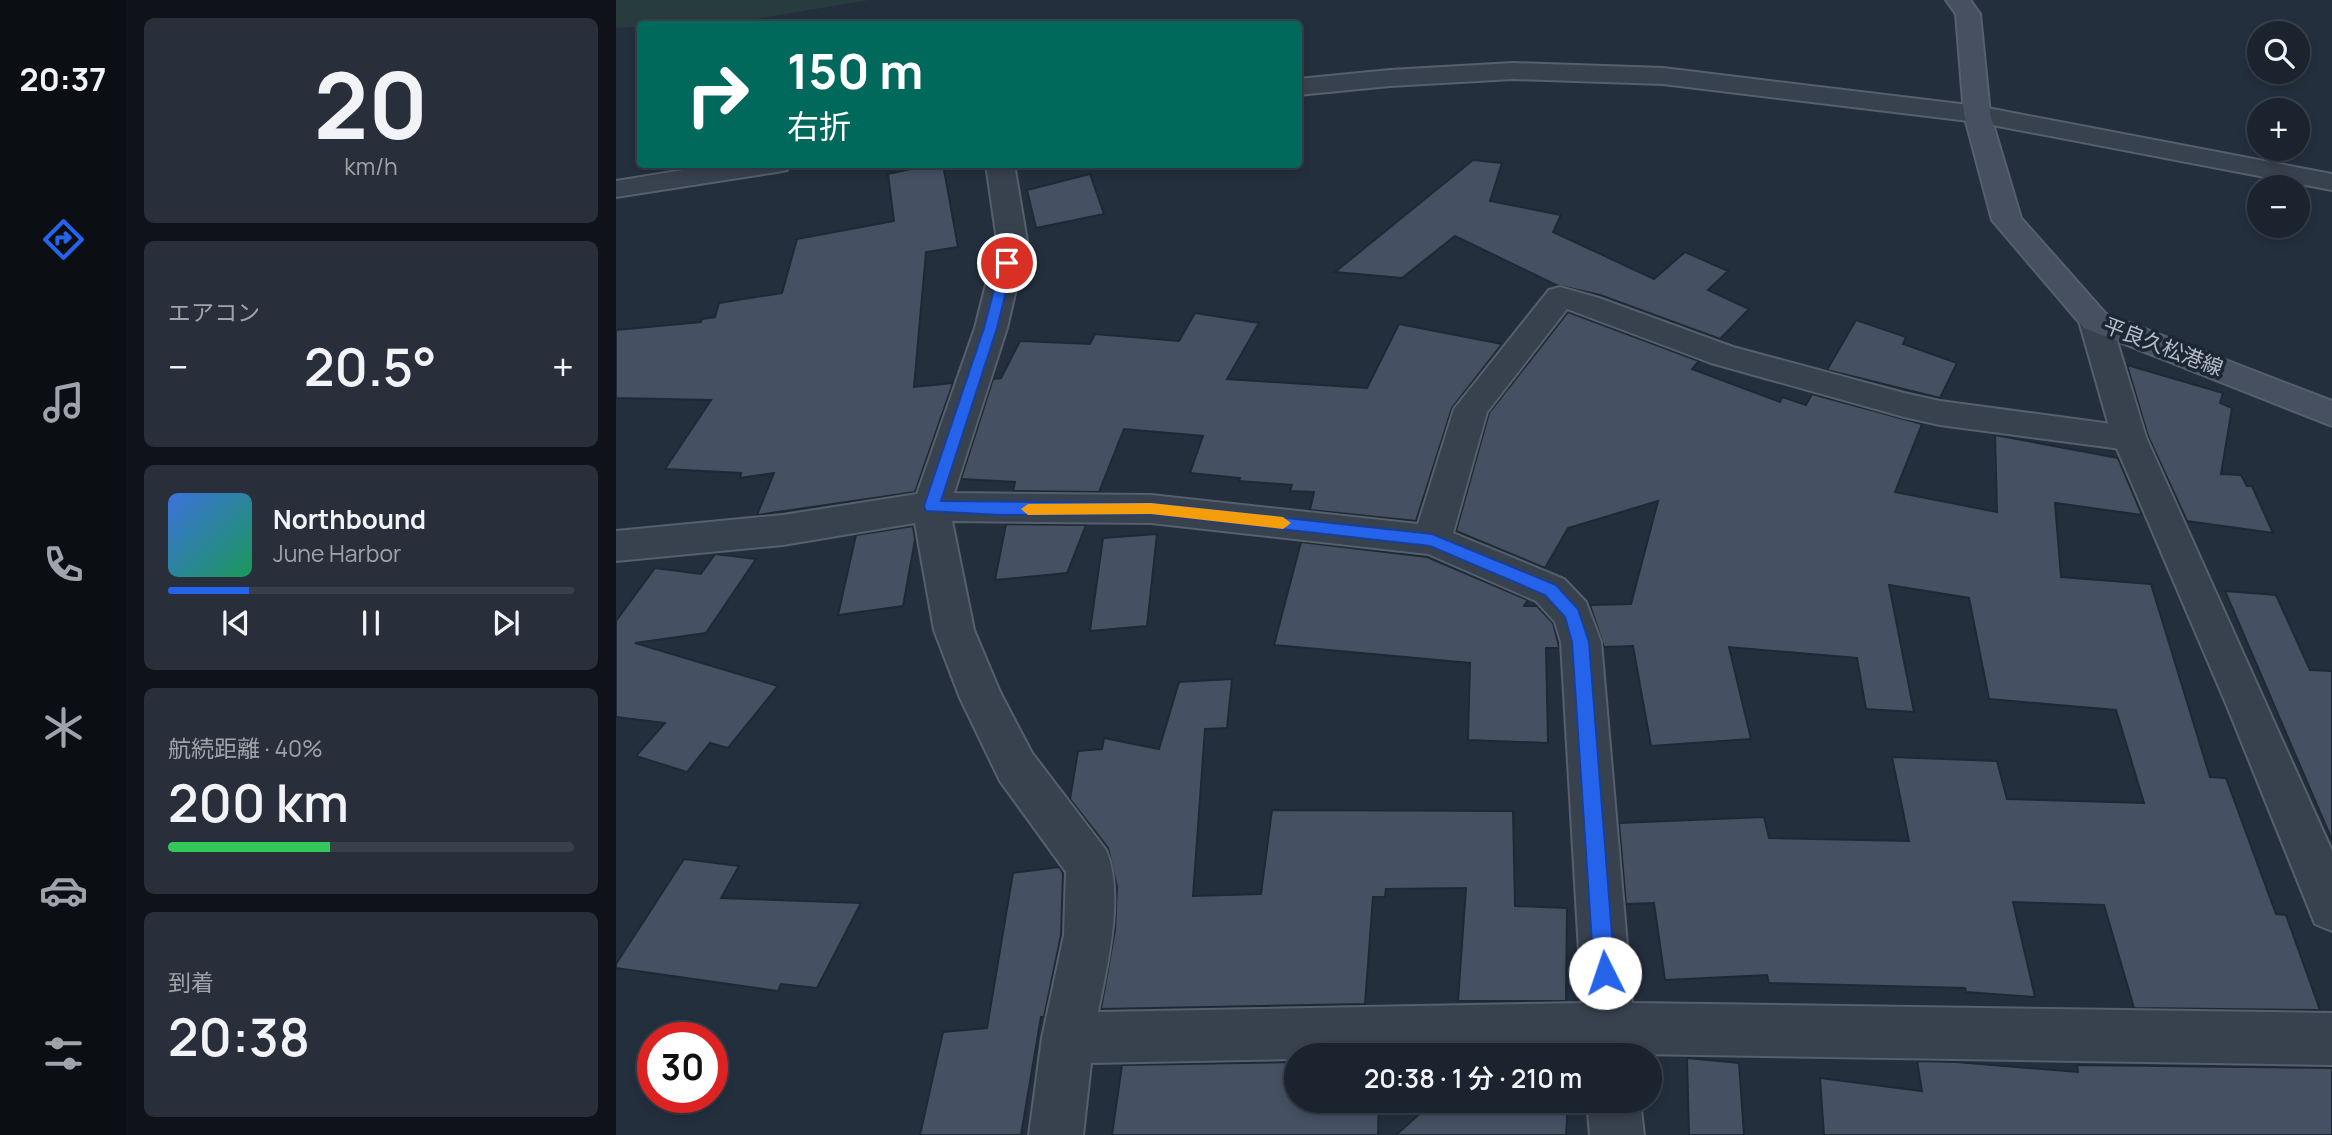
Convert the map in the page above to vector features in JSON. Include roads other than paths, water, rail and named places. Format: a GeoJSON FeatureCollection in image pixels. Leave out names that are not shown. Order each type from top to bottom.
{"type":"FeatureCollection","features":[{"type":"Feature","properties":{"kind":"main road","name":"平良久松港線"},"geometry":{"type":"LineString","coordinates":[[1958,0],[1968,14],[1977,114],[2007,219],[2095,321],[2332,414]]}},
{"type":"Feature","properties":{"kind":"street"},"geometry":{"type":"LineString","coordinates":[[1302,87],[1513,71],[1663,76],[1977,114],[2332,182]]}},
{"type":"Feature","properties":{"kind":"street"},"geometry":{"type":"LineString","coordinates":[[616,189],[751,168]]}},
{"type":"Feature","properties":{"kind":"street"},"geometry":{"type":"LineString","coordinates":[[1001,168],[1012,241],[991,328],[931,506],[954,630],[981,698],[1016,767],[1090,866],[1088,935],[1068,1038],[1056,1135]]}},
{"type":"Feature","properties":{"kind":"street"},"geometry":{"type":"LineString","coordinates":[[1432,540],[1471,409],[1560,297],[1588,304],[1723,355],[1916,408],[2129,437]]}},
{"type":"Feature","properties":{"kind":"street"},"geometry":{"type":"LineString","coordinates":[[2095,321],[2129,437],[2248,706],[2332,907]]}},
{"type":"Feature","properties":{"kind":"street"},"geometry":{"type":"LineString","coordinates":[[616,546],[783,530],[931,506],[1151,509],[1432,540],[1550,590],[1572,614],[1581,642],[1610,1042]]}},
{"type":"Feature","properties":{"kind":"street"},"geometry":{"type":"LineString","coordinates":[[1068,1038],[1610,1042],[2332,1039]]}},
{"type":"Feature","properties":{"kind":"street"},"geometry":{"type":"LineString","coordinates":[[1615,1113],[1617,1135]]}}]}
